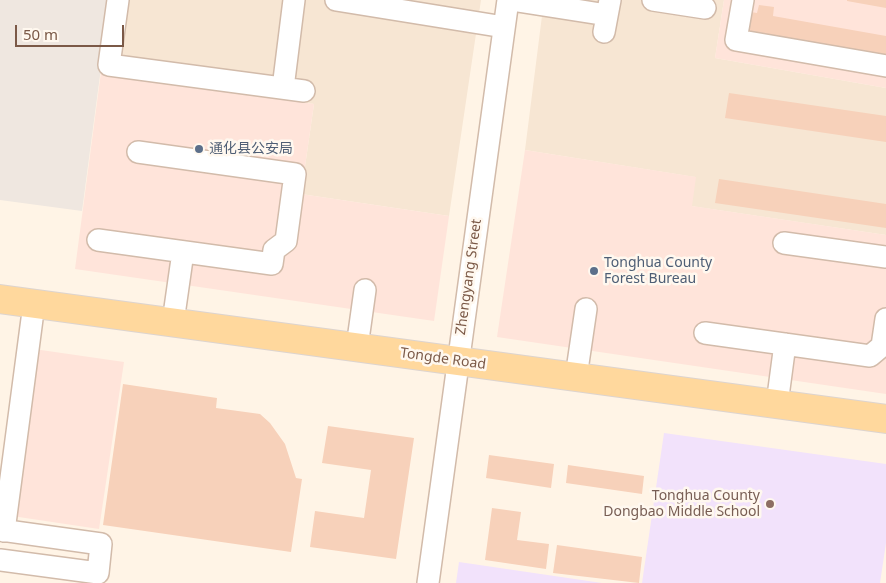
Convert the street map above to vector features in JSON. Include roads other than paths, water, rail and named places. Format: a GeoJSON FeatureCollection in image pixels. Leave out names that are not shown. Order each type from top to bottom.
{"type":"FeatureCollection","features":[{"type":"Feature","properties":{"kind":"main road","name":"Tongde Road"},"geometry":{"type":"LineString","coordinates":[[0,299],[357,347],[457,369],[576,377],[886,419]]}},
{"type":"Feature","properties":{"kind":"main road","name":"Tongde Road"},"geometry":{"type":"LineString","coordinates":[[0,315],[457,369],[886,435]]}},
{"type":"Feature","properties":{"kind":"street"},"geometry":{"type":"LineString","coordinates":[[118,0],[109,65],[304,92]]}},
{"type":"Feature","properties":{"kind":"street"},"geometry":{"type":"LineString","coordinates":[[283,88],[294,0]]}},
{"type":"Feature","properties":{"kind":"street"},"geometry":{"type":"LineString","coordinates":[[336,0],[368,2],[504,26]]}},
{"type":"Feature","properties":{"kind":"street"},"geometry":{"type":"LineString","coordinates":[[510,0],[607,16]]}},
{"type":"Feature","properties":{"kind":"street","name":"Zhengyang Street"},"geometry":{"type":"LineString","coordinates":[[428,583],[504,26],[510,0]]}},
{"type":"Feature","properties":{"kind":"street"},"geometry":{"type":"LineString","coordinates":[[653,0],[705,8]]}},
{"type":"Feature","properties":{"kind":"street"},"geometry":{"type":"LineString","coordinates":[[743,0],[736,40],[886,66]]}},
{"type":"Feature","properties":{"kind":"street"},"geometry":{"type":"LineString","coordinates":[[98,240],[272,264],[274,250],[286,241],[295,174],[138,152]]}},
{"type":"Feature","properties":{"kind":"street"},"geometry":{"type":"LineString","coordinates":[[784,243],[886,257]]}},
{"type":"Feature","properties":{"kind":"street"},"geometry":{"type":"LineString","coordinates":[[173,322],[182,252]]}},
{"type":"Feature","properties":{"kind":"street"},"geometry":{"type":"LineString","coordinates":[[357,347],[365,290]]}},
{"type":"Feature","properties":{"kind":"street"},"geometry":{"type":"LineString","coordinates":[[576,377],[586,309]]}},
{"type":"Feature","properties":{"kind":"street"},"geometry":{"type":"LineString","coordinates":[[0,560],[98,573],[102,544],[2,530],[32,319]]}},
{"type":"Feature","properties":{"kind":"street"},"geometry":{"type":"LineString","coordinates":[[705,334],[870,356],[882,346],[886,319]]}},
{"type":"Feature","properties":{"kind":"street"},"geometry":{"type":"LineString","coordinates":[[777,404],[785,344]]}},
{"type":"Feature","properties":{"kind":"place","name":"通化县公安局"},"geometry":{"type":"Point","coordinates":[199,149]}},
{"type":"Feature","properties":{"kind":"place","name":"Tonghua County Forest Bureau"},"geometry":{"type":"Point","coordinates":[594,271]}},
{"type":"Feature","properties":{"kind":"place","name":"Tonghua County Dongbao Middle School"},"geometry":{"type":"Point","coordinates":[770,504]}}]}
